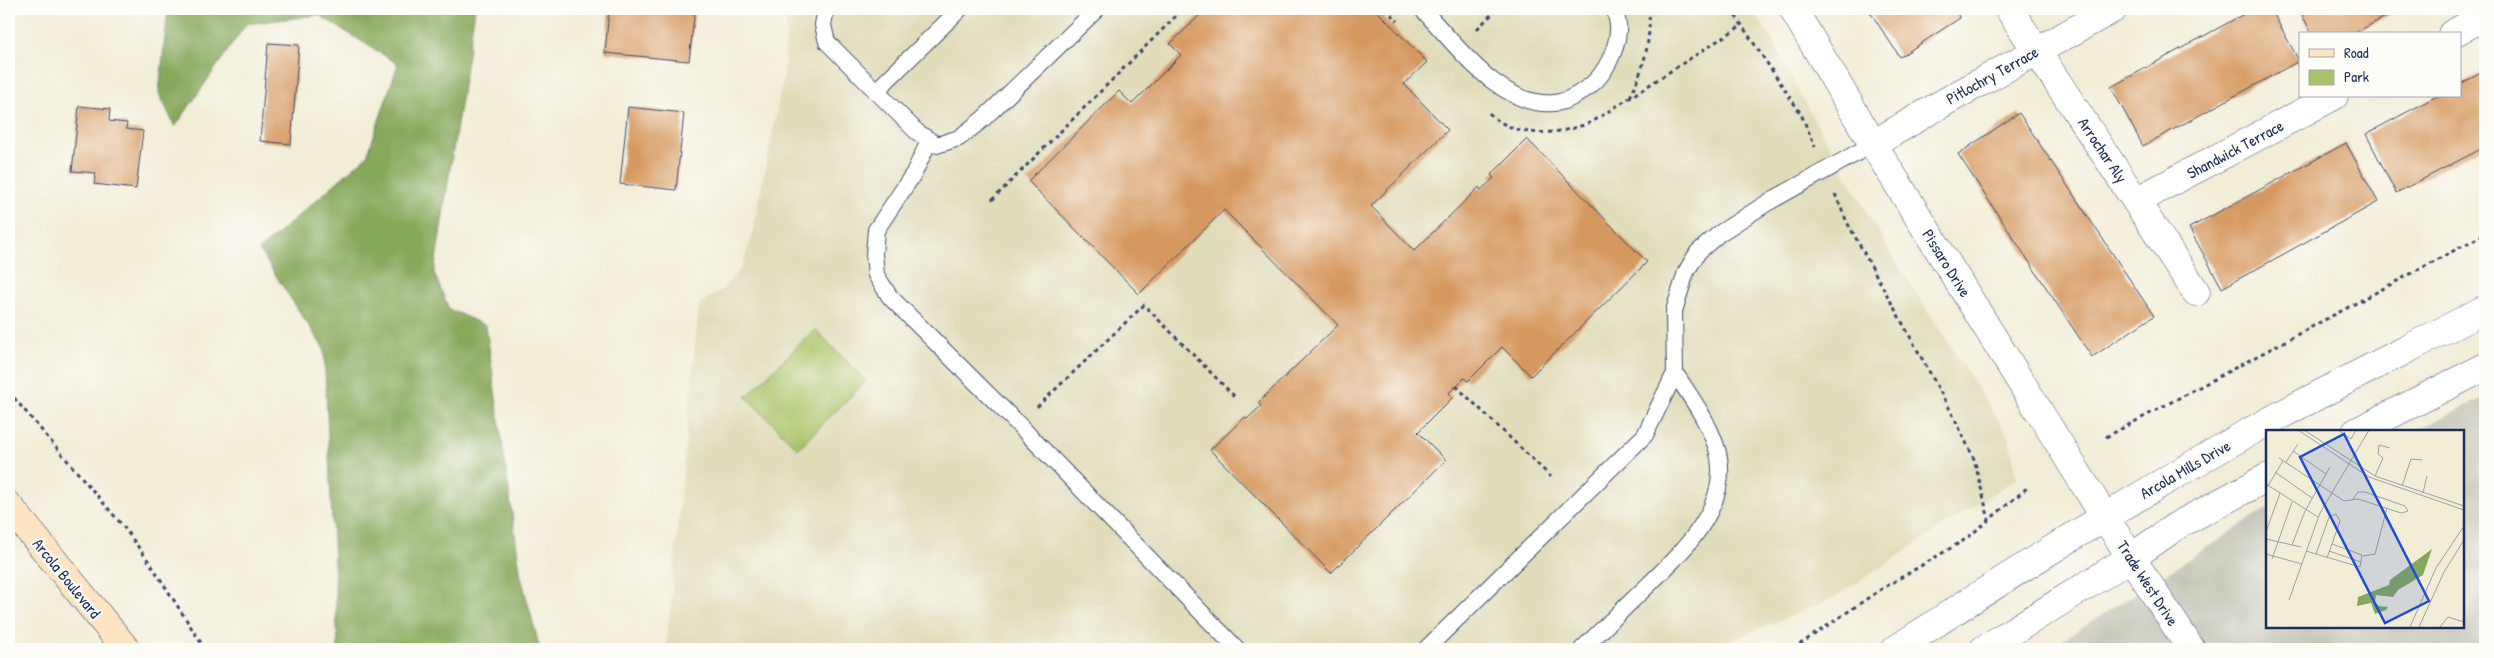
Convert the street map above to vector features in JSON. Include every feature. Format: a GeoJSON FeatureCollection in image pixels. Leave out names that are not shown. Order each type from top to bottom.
{"type":"FeatureCollection","features":[{"type":"Feature","properties":{"kind":"main road","name":"Arcola Boulevard"},"geometry":{"type":"LineString","coordinates":[[9,506],[126,649]]}},
{"type":"Feature","properties":{"kind":"street","name":"Pissaro Drive"},"geometry":{"type":"LineString","coordinates":[[1793,9],[1873,144],[2104,516]]}},
{"type":"Feature","properties":{"kind":"street","name":"Arrochar Aly"},"geometry":{"type":"LineString","coordinates":[[2009,9],[2196,292]]}},
{"type":"Feature","properties":{"kind":"street","name":"Pitlochry Terrace"},"geometry":{"type":"LineString","coordinates":[[1873,144],[2036,50],[2113,9]]}},
{"type":"Feature","properties":{"kind":"street"},"geometry":{"type":"LineString","coordinates":[[2456,32],[2485,16]]}},
{"type":"Feature","properties":{"kind":"street","name":"Shandwick Terrace"},"geometry":{"type":"LineString","coordinates":[[2136,201],[2330,98]]}},
{"type":"Feature","properties":{"kind":"street","name":"Arcola Mills Drive"},"geometry":{"type":"LineString","coordinates":[[1896,649],[2104,516],[2246,434],[2485,309]]}},
{"type":"Feature","properties":{"kind":"street"},"geometry":{"type":"LineString","coordinates":[[2360,430],[2485,367]]}},
{"type":"Feature","properties":{"kind":"street"},"geometry":{"type":"LineString","coordinates":[[1984,649],[2132,557],[2178,525],[2266,478]]}},
{"type":"Feature","properties":{"kind":"street","name":"Trade West Drive"},"geometry":{"type":"LineString","coordinates":[[2104,516],[2191,649]]}},
{"type":"Feature","properties":{"kind":"lane"},"geometry":{"type":"LineString","coordinates":[[826,9],[823,25],[827,42],[917,132],[937,145],[959,138],[983,119],[1097,9]]}},
{"type":"Feature","properties":{"kind":"lane"},"geometry":{"type":"LineString","coordinates":[[877,90],[960,9]]}},
{"type":"Feature","properties":{"kind":"lane"},"geometry":{"type":"LineString","coordinates":[[1422,9],[1495,84],[1514,96],[1533,102],[1555,104],[1575,97],[1594,82],[1610,60],[1618,32],[1616,9]]}},
{"type":"Feature","properties":{"kind":"lane"},"geometry":{"type":"LineString","coordinates":[[929,141],[914,173],[876,230],[874,254],[876,275],[890,297],[1019,425],[1237,649]]}},
{"type":"Feature","properties":{"kind":"lane"},"geometry":{"type":"LineString","coordinates":[[1426,649],[1645,435],[1675,373],[1674,311],[1686,272],[1698,252],[1720,233],[1767,203],[1826,172],[1873,144]]}},
{"type":"Feature","properties":{"kind":"lane"},"geometry":{"type":"LineString","coordinates":[[1582,649],[1684,550],[1701,529],[1714,502],[1720,473],[1717,447],[1702,414],[1675,373]]}},
{"type":"Feature","properties":{"kind":"path"},"geometry":{"type":"LineString","coordinates":[[992,200],[1183,9]]}},
{"type":"Feature","properties":{"kind":"path"},"geometry":{"type":"LineString","coordinates":[[1629,99],[1642,72],[1649,44],[1648,9]]}},
{"type":"Feature","properties":{"kind":"path"},"geometry":{"type":"LineString","coordinates":[[1731,9],[1801,114],[1847,222],[1953,415],[1974,459],[1989,520]]}},
{"type":"Feature","properties":{"kind":"path"},"geometry":{"type":"LineString","coordinates":[[2106,437],[2485,234]]}},
{"type":"Feature","properties":{"kind":"path"},"geometry":{"type":"LineString","coordinates":[[1019,425],[1144,305],[1237,399]]}},
{"type":"Feature","properties":{"kind":"path"},"geometry":{"type":"LineString","coordinates":[[1456,386],[1551,477]]}},
{"type":"Feature","properties":{"kind":"path"},"geometry":{"type":"LineString","coordinates":[[9,392],[123,526],[152,566],[205,649]]}},
{"type":"Feature","properties":{"kind":"path"},"geometry":{"type":"LineString","coordinates":[[1793,649],[1880,590],[1966,539],[2027,488]]}},
{"type":"Feature","properties":{"kind":"shaded area"},"geometry":{"type":"Polygon","coordinates":[[[787,9],[1751,9],[1769,34],[1803,100],[1892,255],[2009,437],[2017,478],[1834,598],[1728,642],[1722,649],[666,649],[699,304],[721,290],[742,267],[752,236],[784,73],[787,9]]]}},
{"type":"Feature","properties":{"kind":"shaded area"},"geometry":{"type":"Polygon","coordinates":[[[2485,397],[2485,649],[2049,649],[2266,509],[2266,628],[2464,628],[2464,430],[2417,430],[2485,397]]]}},
{"type":"Feature","properties":{"kind":"green space"},"geometry":{"type":"Polygon","coordinates":[[[168,9],[475,9],[434,273],[449,309],[486,326],[521,577],[540,649],[338,649],[324,349],[259,250],[367,156],[398,64],[319,15],[246,24],[175,127],[159,93],[168,9]]]}},
{"type":"Feature","properties":{"kind":"green space"},"geometry":{"type":"Polygon","coordinates":[[[815,329],[866,381],[798,449],[746,397],[815,329]]]}},
{"type":"Feature","properties":{"kind":"building"},"geometry":{"type":"Polygon","coordinates":[[[609,9],[695,9],[689,61],[605,53],[609,9]]]}},
{"type":"Feature","properties":{"kind":"building"},"geometry":{"type":"Polygon","coordinates":[[[1206,9],[1375,9],[1427,62],[1404,84],[1448,130],[1371,206],[1414,251],[1479,187],[1481,190],[1494,178],[1491,175],[1527,139],[1647,262],[1531,376],[1502,347],[1468,381],[1464,378],[1449,393],[1453,397],[1418,432],[1446,460],[1331,573],[1210,450],[1245,417],[1247,419],[1261,406],[1258,403],[1338,325],[1224,210],[1139,294],[1028,181],[1119,91],[1132,104],[1181,55],[1170,44],[1206,9]]]}},
{"type":"Feature","properties":{"kind":"building"},"geometry":{"type":"Polygon","coordinates":[[[1868,9],[1954,9],[1960,18],[1900,57],[1868,9]]]}},
{"type":"Feature","properties":{"kind":"building"},"geometry":{"type":"Polygon","coordinates":[[[2253,9],[2271,9],[2299,61],[2143,146],[2111,87],[2253,9]]]}},
{"type":"Feature","properties":{"kind":"building"},"geometry":{"type":"Polygon","coordinates":[[[2299,9],[2400,9],[2357,32],[2311,32],[2299,9]]]}},
{"type":"Feature","properties":{"kind":"building"},"geometry":{"type":"Polygon","coordinates":[[[268,43],[299,45],[291,144],[260,141],[268,43]]]}},
{"type":"Feature","properties":{"kind":"building"},"geometry":{"type":"Polygon","coordinates":[[[2485,71],[2485,147],[2396,193],[2366,134],[2433,98],[2462,98],[2462,83],[2485,71]]]}},
{"type":"Feature","properties":{"kind":"building"},"geometry":{"type":"Polygon","coordinates":[[[79,106],[110,109],[109,121],[127,123],[126,129],[143,131],[136,189],[94,184],[96,173],[72,171],[79,106]]]}},
{"type":"Feature","properties":{"kind":"building"},"geometry":{"type":"Polygon","coordinates":[[[628,107],[684,113],[676,190],[620,184],[628,107]]]}},
{"type":"Feature","properties":{"kind":"building"},"geometry":{"type":"Polygon","coordinates":[[[2019,113],[2154,316],[2092,357],[1958,154],[2019,113]]]}},
{"type":"Feature","properties":{"kind":"building"},"geometry":{"type":"Polygon","coordinates":[[[2346,143],[2378,202],[2222,288],[2189,228],[2346,143]]]}}]}
